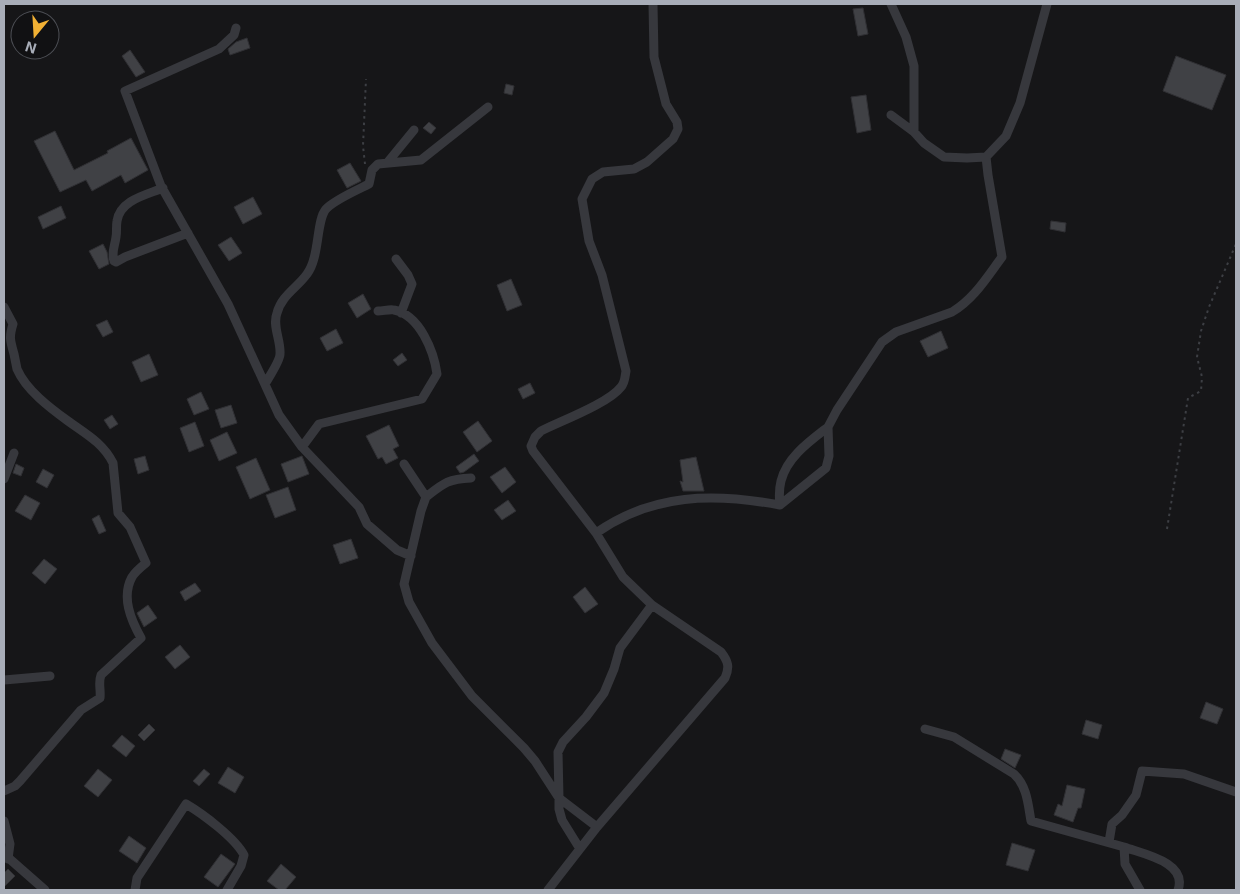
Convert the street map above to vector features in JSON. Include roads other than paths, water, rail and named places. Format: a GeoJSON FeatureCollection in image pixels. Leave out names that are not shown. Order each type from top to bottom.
{"type":"FeatureCollection","features":[{"type":"Feature","properties":{"kind":"street"},"geometry":{"type":"LineString","coordinates":[[548,890],[598,827],[726,678],[729,669],[727,660],[721,652],[652,605],[623,577],[596,533],[538,458],[531,446],[535,436],[598,404],[622,386],[625,379],[626,372],[607,295],[589,241],[582,198],[592,179],[603,172],[634,169],[647,162],[673,139],[678,129],[677,122],[666,104],[654,57],[653,4]]}},
{"type":"Feature","properties":{"kind":"street"},"geometry":{"type":"LineString","coordinates":[[891,4],[906,37],[914,66],[914,132]]}},
{"type":"Feature","properties":{"kind":"street"},"geometry":{"type":"LineString","coordinates":[[892,115],[914,132],[924,143],[944,156],[986,157],[1006,136],[1020,103],[1047,4]]}},
{"type":"Feature","properties":{"kind":"street"},"geometry":{"type":"LineString","coordinates":[[236,28],[234,35],[219,49],[125,91],[163,188],[228,304],[279,416],[302,447],[358,508],[367,524],[383,540],[397,550],[411,556]]}},
{"type":"Feature","properties":{"kind":"street"},"geometry":{"type":"LineString","coordinates":[[265,384],[281,355],[275,322],[276,313],[292,288],[307,274],[318,244],[321,217],[326,209],[368,184],[372,170],[378,164],[421,160],[488,107]]}},
{"type":"Feature","properties":{"kind":"street"},"geometry":{"type":"LineString","coordinates":[[387,163],[414,130]]}},
{"type":"Feature","properties":{"kind":"street"},"geometry":{"type":"LineString","coordinates":[[780,505],[781,480],[785,472],[805,445],[828,427],[837,410],[882,342],[896,332],[961,307],[1002,257],[986,157]]}},
{"type":"Feature","properties":{"kind":"street"},"geometry":{"type":"LineString","coordinates":[[163,188],[130,201],[120,210],[113,252],[114,261],[116,262],[188,233]]}},
{"type":"Feature","properties":{"kind":"street"},"geometry":{"type":"LineString","coordinates":[[396,259],[412,284],[400,313]]}},
{"type":"Feature","properties":{"kind":"street"},"geometry":{"type":"LineString","coordinates":[[4,307],[13,324],[6,336],[17,369],[33,391],[68,421],[90,436],[110,457],[113,463],[118,513],[130,527],[146,563],[133,576],[128,587],[127,602],[141,638],[101,676],[99,682],[102,689],[100,698],[81,710],[20,781],[4,792]]}},
{"type":"Feature","properties":{"kind":"street"},"geometry":{"type":"LineString","coordinates":[[302,447],[319,424],[422,399],[437,374],[431,348],[409,317],[394,310],[378,312]]}},
{"type":"Feature","properties":{"kind":"street"},"geometry":{"type":"LineString","coordinates":[[596,533],[627,515],[669,501],[716,497],[746,499],[780,505],[826,468],[829,456],[828,427]]}},
{"type":"Feature","properties":{"kind":"street"},"geometry":{"type":"LineString","coordinates":[[4,479],[14,453]]}},
{"type":"Feature","properties":{"kind":"street"},"geometry":{"type":"LineString","coordinates":[[404,464],[426,497]]}},
{"type":"Feature","properties":{"kind":"street"},"geometry":{"type":"LineString","coordinates":[[471,478],[453,479],[442,484],[426,497],[404,584],[409,602],[427,636],[472,696],[524,748],[559,798],[598,827]]}},
{"type":"Feature","properties":{"kind":"street"},"geometry":{"type":"LineString","coordinates":[[580,849],[562,820],[559,798],[558,752],[563,742],[586,717],[604,693],[620,648],[652,605]]}},
{"type":"Feature","properties":{"kind":"street"},"geometry":{"type":"LineString","coordinates":[[4,680],[50,676]]}},
{"type":"Feature","properties":{"kind":"street"},"geometry":{"type":"LineString","coordinates":[[925,729],[954,737],[1014,774],[1022,781],[1031,821],[1109,842],[1165,862],[1178,873],[1180,879],[1178,890]]}},
{"type":"Feature","properties":{"kind":"street"},"geometry":{"type":"LineString","coordinates":[[1109,842],[1112,824],[1122,815],[1136,795],[1142,771],[1184,774],[1236,792]]}},
{"type":"Feature","properties":{"kind":"street"},"geometry":{"type":"LineString","coordinates":[[135,890],[137,878],[143,867],[186,804],[206,818],[237,846],[244,856],[244,861],[227,890]]}},
{"type":"Feature","properties":{"kind":"street"},"geometry":{"type":"LineString","coordinates":[[4,821],[10,844],[6,856],[45,890]]}},
{"type":"Feature","properties":{"kind":"street"},"geometry":{"type":"LineString","coordinates":[[1124,847],[1125,864],[1140,890]]}}]}
